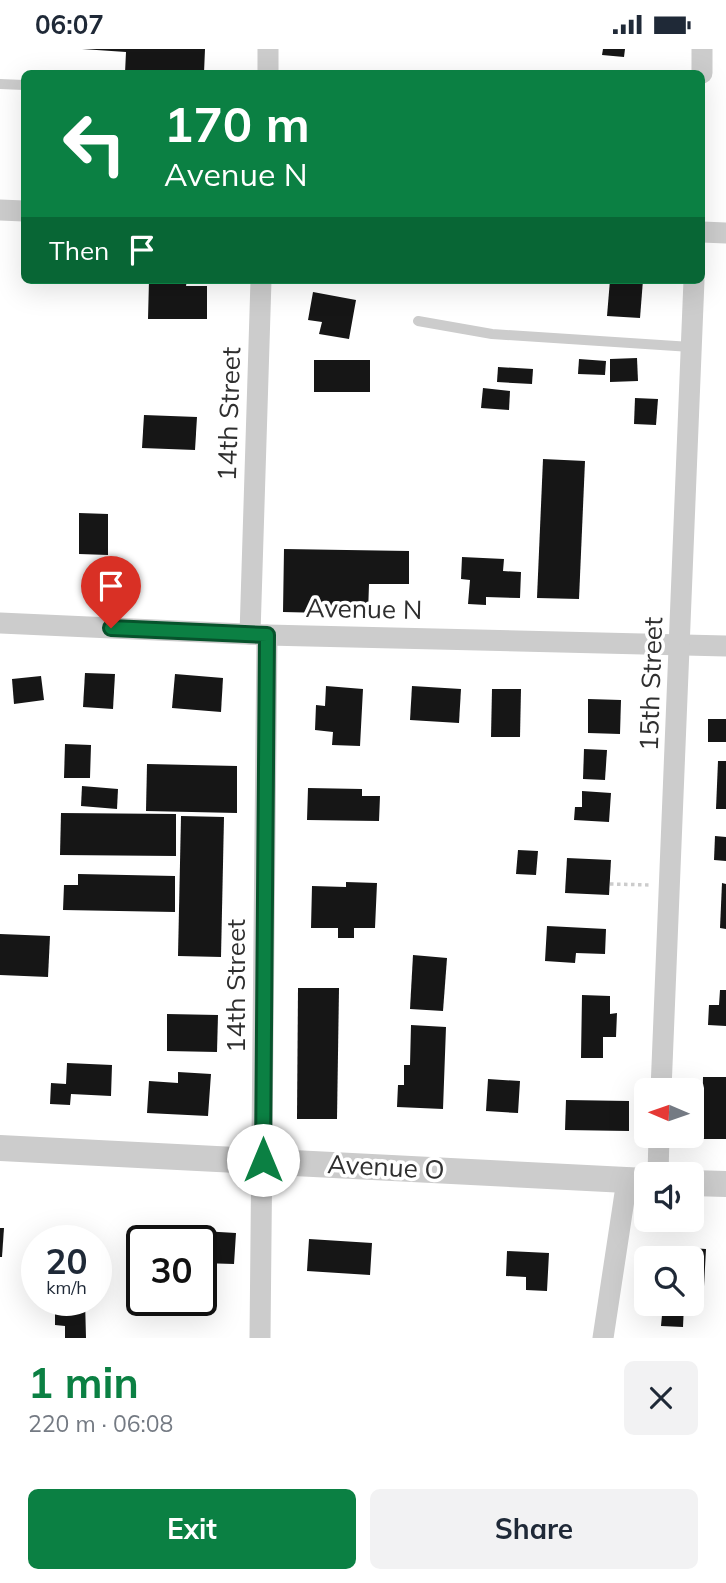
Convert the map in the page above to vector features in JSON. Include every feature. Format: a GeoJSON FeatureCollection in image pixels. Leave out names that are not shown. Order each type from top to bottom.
{"type":"FeatureCollection","features":[{"type":"Feature","properties":{"kind":"street"},"geometry":{"type":"LineString","coordinates":[[268,49],[268,70]]}},
{"type":"Feature","properties":{"kind":"street"},"geometry":{"type":"LineString","coordinates":[[702,49],[702,70]]}},
{"type":"Feature","properties":{"kind":"street"},"geometry":{"type":"LineString","coordinates":[[0,210],[21,211]]}},
{"type":"Feature","properties":{"kind":"street"},"geometry":{"type":"LineString","coordinates":[[705,232],[726,233]]}},
{"type":"Feature","properties":{"kind":"street","name":"14th Street"},"geometry":{"type":"LineString","coordinates":[[260,1338],[263,1160],[258,634],[261,284]]}},
{"type":"Feature","properties":{"kind":"street","name":"15th Street"},"geometry":{"type":"LineString","coordinates":[[662,1078],[694,284]]}},
{"type":"Feature","properties":{"kind":"street","name":"Avenue N"},"geometry":{"type":"LineString","coordinates":[[0,622],[258,634],[726,646]]}},
{"type":"Feature","properties":{"kind":"street","name":"Avenue O"},"geometry":{"type":"LineString","coordinates":[[0,1148],[634,1180]]}},
{"type":"Feature","properties":{"kind":"street"},"geometry":{"type":"LineString","coordinates":[[704,1183],[726,1184]]}},
{"type":"Feature","properties":{"kind":"street"},"geometry":{"type":"LineString","coordinates":[[603,1338],[634,1190]]}},
{"type":"Feature","properties":{"kind":"lane"},"geometry":{"type":"LineString","coordinates":[[0,84],[21,85]]}},
{"type":"Feature","properties":{"kind":"lane"},"geometry":{"type":"LineString","coordinates":[[418,321],[492,334],[691,347]]}},
{"type":"Feature","properties":{"kind":"path"},"geometry":{"type":"LineString","coordinates":[[610,884],[670,886]]}},
{"type":"Feature","properties":{"kind":"building"},"geometry":{"type":"Polygon","coordinates":[[[82,49],[205,49],[204,70],[125,70],[126,52],[82,49]]]}},
{"type":"Feature","properties":{"kind":"building"},"geometry":{"type":"Polygon","coordinates":[[[603,49],[625,49],[624,57],[602,55],[603,49]]]}},
{"type":"Feature","properties":{"kind":"building"},"geometry":{"type":"Polygon","coordinates":[[[149,284],[207,286],[207,319],[148,319],[149,284]]]}},
{"type":"Feature","properties":{"kind":"building"},"geometry":{"type":"Polygon","coordinates":[[[610,284],[643,284],[640,318],[607,316],[610,284]]]}},
{"type":"Feature","properties":{"kind":"building"},"geometry":{"type":"Polygon","coordinates":[[[313,292],[356,300],[349,339],[319,334],[322,322],[308,320],[313,292]]]}},
{"type":"Feature","properties":{"kind":"building"},"geometry":{"type":"Polygon","coordinates":[[[637,358],[638,381],[610,382],[610,359],[637,358]]]}},
{"type":"Feature","properties":{"kind":"building"},"geometry":{"type":"Polygon","coordinates":[[[579,359],[606,361],[605,375],[578,374],[579,359]]]}},
{"type":"Feature","properties":{"kind":"building"},"geometry":{"type":"Polygon","coordinates":[[[314,360],[370,360],[370,392],[314,392],[314,360]]]}},
{"type":"Feature","properties":{"kind":"building"},"geometry":{"type":"Polygon","coordinates":[[[498,367],[533,369],[532,384],[497,382],[498,367]]]}},
{"type":"Feature","properties":{"kind":"building"},"geometry":{"type":"Polygon","coordinates":[[[483,388],[510,391],[509,410],[481,408],[483,388]]]}},
{"type":"Feature","properties":{"kind":"building"},"geometry":{"type":"Polygon","coordinates":[[[635,398],[658,399],[656,425],[634,424],[635,398]]]}},
{"type":"Feature","properties":{"kind":"building"},"geometry":{"type":"Polygon","coordinates":[[[144,415],[197,417],[195,450],[142,448],[144,415]]]}},
{"type":"Feature","properties":{"kind":"building"},"geometry":{"type":"Polygon","coordinates":[[[543,459],[585,461],[579,599],[537,598],[543,459]]]}},
{"type":"Feature","properties":{"kind":"building"},"geometry":{"type":"Polygon","coordinates":[[[79,513],[108,514],[108,555],[79,554],[79,513]]]}},
{"type":"Feature","properties":{"kind":"building"},"geometry":{"type":"Polygon","coordinates":[[[284,549],[409,551],[409,584],[369,584],[368,614],[283,612],[284,549]]]}},
{"type":"Feature","properties":{"kind":"building"},"geometry":{"type":"Polygon","coordinates":[[[462,557],[504,559],[503,571],[521,572],[520,598],[486,597],[486,605],[468,604],[470,580],[461,579],[462,557]]]}},
{"type":"Feature","properties":{"kind":"building"},"geometry":{"type":"Polygon","coordinates":[[[85,673],[115,674],[113,709],[83,707],[85,673]]]}},
{"type":"Feature","properties":{"kind":"building"},"geometry":{"type":"Polygon","coordinates":[[[175,674],[223,678],[221,712],[172,708],[175,674]]]}},
{"type":"Feature","properties":{"kind":"building"},"geometry":{"type":"Polygon","coordinates":[[[41,676],[44,700],[14,704],[12,679],[41,676]]]}},
{"type":"Feature","properties":{"kind":"building"},"geometry":{"type":"Polygon","coordinates":[[[326,686],[363,689],[360,746],[332,745],[333,732],[315,730],[316,705],[325,706],[326,686]]]}},
{"type":"Feature","properties":{"kind":"building"},"geometry":{"type":"Polygon","coordinates":[[[412,686],[461,689],[459,723],[410,720],[412,686]]]}},
{"type":"Feature","properties":{"kind":"building"},"geometry":{"type":"Polygon","coordinates":[[[492,689],[521,689],[520,737],[491,737],[492,689]]]}},
{"type":"Feature","properties":{"kind":"building"},"geometry":{"type":"Polygon","coordinates":[[[588,699],[621,700],[620,734],[588,733],[588,699]]]}},
{"type":"Feature","properties":{"kind":"building"},"geometry":{"type":"Polygon","coordinates":[[[708,719],[726,719],[726,742],[708,742],[708,719]]]}},
{"type":"Feature","properties":{"kind":"building"},"geometry":{"type":"Polygon","coordinates":[[[65,744],[91,745],[90,778],[64,778],[65,744]]]}},
{"type":"Feature","properties":{"kind":"building"},"geometry":{"type":"Polygon","coordinates":[[[584,749],[607,750],[605,780],[583,779],[584,749]]]}},
{"type":"Feature","properties":{"kind":"building"},"geometry":{"type":"Polygon","coordinates":[[[718,761],[726,761],[726,809],[716,809],[718,761]]]}},
{"type":"Feature","properties":{"kind":"building"},"geometry":{"type":"Polygon","coordinates":[[[147,764],[237,766],[237,813],[146,811],[147,764]]]}},
{"type":"Feature","properties":{"kind":"building"},"geometry":{"type":"Polygon","coordinates":[[[82,786],[118,789],[117,809],[81,806],[82,786]]]}},
{"type":"Feature","properties":{"kind":"building"},"geometry":{"type":"Polygon","coordinates":[[[308,788],[362,789],[362,796],[380,796],[379,821],[307,820],[308,788]]]}},
{"type":"Feature","properties":{"kind":"building"},"geometry":{"type":"Polygon","coordinates":[[[582,791],[611,793],[609,822],[574,820],[575,807],[582,807],[582,791]]]}},
{"type":"Feature","properties":{"kind":"building"},"geometry":{"type":"Polygon","coordinates":[[[61,813],[176,814],[176,856],[60,855],[61,813]]]}},
{"type":"Feature","properties":{"kind":"building"},"geometry":{"type":"Polygon","coordinates":[[[181,816],[224,817],[221,957],[178,956],[181,816]]]}},
{"type":"Feature","properties":{"kind":"building"},"geometry":{"type":"Polygon","coordinates":[[[715,836],[726,837],[726,861],[714,860],[715,836]]]}},
{"type":"Feature","properties":{"kind":"building"},"geometry":{"type":"Polygon","coordinates":[[[518,850],[538,851],[536,875],[516,874],[518,850]]]}},
{"type":"Feature","properties":{"kind":"building"},"geometry":{"type":"Polygon","coordinates":[[[567,858],[611,860],[609,895],[565,893],[567,858]]]}},
{"type":"Feature","properties":{"kind":"building"},"geometry":{"type":"Polygon","coordinates":[[[78,874],[175,876],[175,912],[63,910],[64,885],[78,885],[78,874]]]}},
{"type":"Feature","properties":{"kind":"building"},"geometry":{"type":"Polygon","coordinates":[[[346,882],[377,883],[375,928],[354,928],[354,938],[338,938],[338,928],[311,928],[312,886],[346,887],[346,882]]]}},
{"type":"Feature","properties":{"kind":"building"},"geometry":{"type":"Polygon","coordinates":[[[722,883],[726,884],[726,929],[720,928],[722,883]]]}},
{"type":"Feature","properties":{"kind":"building"},"geometry":{"type":"Polygon","coordinates":[[[547,926],[606,929],[605,954],[576,953],[575,963],[545,961],[547,926]]]}},
{"type":"Feature","properties":{"kind":"building"},"geometry":{"type":"Polygon","coordinates":[[[0,934],[50,936],[48,977],[0,975],[0,934]]]}},
{"type":"Feature","properties":{"kind":"building"},"geometry":{"type":"Polygon","coordinates":[[[413,955],[447,958],[443,1011],[410,1009],[413,955]]]}},
{"type":"Feature","properties":{"kind":"building"},"geometry":{"type":"Polygon","coordinates":[[[298,988],[339,988],[337,1119],[297,1119],[298,988]]]}},
{"type":"Feature","properties":{"kind":"building"},"geometry":{"type":"Polygon","coordinates":[[[720,990],[726,990],[726,1026],[708,1025],[709,1005],[719,1005],[720,990]]]}},
{"type":"Feature","properties":{"kind":"building"},"geometry":{"type":"Polygon","coordinates":[[[582,995],[610,996],[610,1014],[617,1013],[616,1037],[603,1037],[603,1058],[581,1058],[582,995]]]}},
{"type":"Feature","properties":{"kind":"building"},"geometry":{"type":"Polygon","coordinates":[[[167,1014],[218,1015],[217,1052],[167,1051],[167,1014]]]}},
{"type":"Feature","properties":{"kind":"building"},"geometry":{"type":"Polygon","coordinates":[[[411,1025],[446,1027],[443,1109],[397,1107],[398,1085],[404,1085],[404,1065],[410,1065],[411,1025]]]}},
{"type":"Feature","properties":{"kind":"building"},"geometry":{"type":"Polygon","coordinates":[[[67,1063],[112,1065],[111,1096],[71,1094],[70,1105],[50,1104],[51,1083],[66,1084],[67,1063]]]}},
{"type":"Feature","properties":{"kind":"building"},"geometry":{"type":"Polygon","coordinates":[[[178,1072],[211,1074],[208,1116],[147,1113],[149,1081],[178,1083],[178,1072]]]}},
{"type":"Feature","properties":{"kind":"building"},"geometry":{"type":"Polygon","coordinates":[[[726,1077],[726,1139],[704,1139],[703,1078],[726,1077]]]}},
{"type":"Feature","properties":{"kind":"building"},"geometry":{"type":"Polygon","coordinates":[[[488,1079],[520,1081],[518,1113],[486,1111],[488,1079]]]}},
{"type":"Feature","properties":{"kind":"building"},"geometry":{"type":"Polygon","coordinates":[[[566,1100],[629,1101],[629,1131],[565,1130],[566,1100]]]}},
{"type":"Feature","properties":{"kind":"building"},"geometry":{"type":"Polygon","coordinates":[[[0,1228],[4,1228],[2,1257],[0,1257],[0,1228]]]}},
{"type":"Feature","properties":{"kind":"building"},"geometry":{"type":"Polygon","coordinates":[[[217,1232],[236,1233],[234,1264],[217,1263],[217,1232]]]}},
{"type":"Feature","properties":{"kind":"building"},"geometry":{"type":"Polygon","coordinates":[[[309,1239],[372,1243],[370,1275],[307,1271],[309,1239]]]}},
{"type":"Feature","properties":{"kind":"building"},"geometry":{"type":"Polygon","coordinates":[[[704,1249],[706,1249],[704,1286],[704,1249]]]}},
{"type":"Feature","properties":{"kind":"building"},"geometry":{"type":"Polygon","coordinates":[[[507,1251],[549,1253],[547,1291],[526,1290],[526,1277],[506,1276],[507,1251]]]}},
{"type":"Feature","properties":{"kind":"building"},"geometry":{"type":"Polygon","coordinates":[[[55,1316],[85,1316],[86,1338],[65,1338],[65,1326],[55,1325],[55,1316]]]}},
{"type":"Feature","properties":{"kind":"building"},"geometry":{"type":"Polygon","coordinates":[[[662,1316],[683,1316],[683,1327],[661,1326],[662,1316]]]}},
{"type":"Feature","properties":{"kind":"route"},"geometry":{"type":"LineString","coordinates":[[111,628],[267,635],[263,1160]]}}]}
